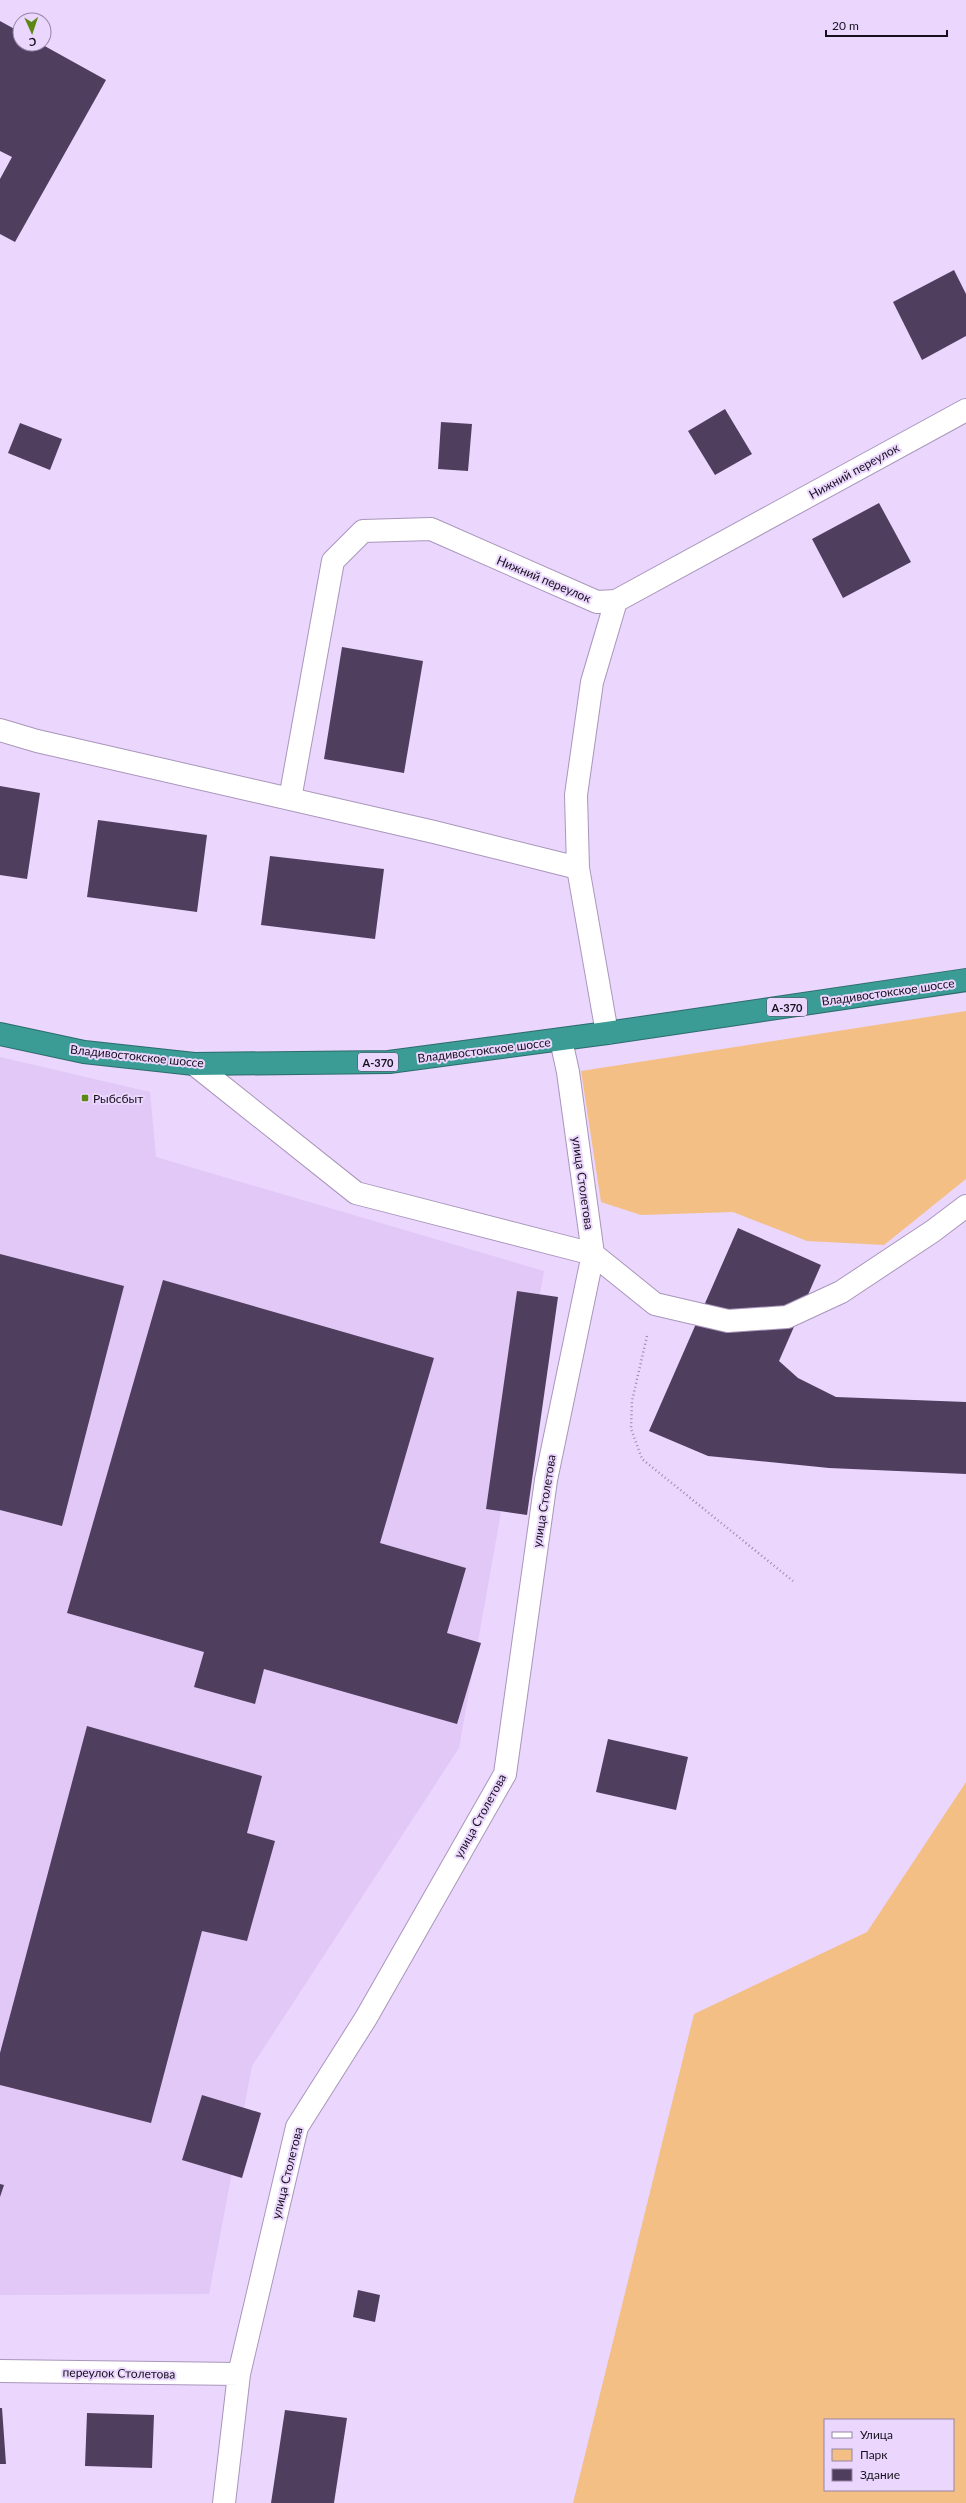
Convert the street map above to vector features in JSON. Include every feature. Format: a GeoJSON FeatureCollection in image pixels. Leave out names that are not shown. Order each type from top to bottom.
{"type":"FeatureCollection","features":[{"type":"Feature","properties":{"kind":"highway","name":"Владивостокское шоссе"},"geometry":{"type":"LineString","coordinates":[[0,1034],[84,1052],[194,1064],[390,1062],[561,1040],[966,980]]}},
{"type":"Feature","properties":{"kind":"street","name":"Нижний переулок"},"geometry":{"type":"LineString","coordinates":[[290,799],[333,561],[363,531],[431,529],[597,602],[616,601],[966,410]]}},
{"type":"Feature","properties":{"kind":"street"},"geometry":{"type":"LineString","coordinates":[[607,1033],[578,868],[576,795],[592,682],[616,601]]}},
{"type":"Feature","properties":{"kind":"street"},"geometry":{"type":"LineString","coordinates":[[0,730],[37,741],[434,832],[578,868]]}},
{"type":"Feature","properties":{"kind":"street","name":"улица Столетова"},"geometry":{"type":"LineString","coordinates":[[224,2503],[239,2374],[297,2127],[366,2018],[506,1774],[546,1480],[593,1254],[568,1072],[561,1040]]}},
{"type":"Feature","properties":{"kind":"street"},"geometry":{"type":"LineString","coordinates":[[194,1064],[356,1193],[593,1254],[655,1304],[728,1321],[787,1317],[841,1292],[933,1231],[966,1206]]}},
{"type":"Feature","properties":{"kind":"street","name":"переулок Столетова"},"geometry":{"type":"LineString","coordinates":[[0,2371],[239,2374]]}},
{"type":"Feature","properties":{"kind":"path"},"geometry":{"type":"LineString","coordinates":[[655,1304],[632,1401],[631,1429],[642,1459],[793,1581]]}},
{"type":"Feature","properties":{"kind":"shaded area"},"geometry":{"type":"Polygon","coordinates":[[[0,1057],[150,1092],[156,1157],[544,1271],[459,1748],[252,2066],[209,2294],[0,2295],[0,1057]]]}},
{"type":"Feature","properties":{"kind":"green space"},"geometry":{"type":"Polygon","coordinates":[[[966,1011],[966,1179],[884,1245],[807,1241],[733,1212],[641,1215],[601,1202],[581,1071],[966,1011]]]}},
{"type":"Feature","properties":{"kind":"green space"},"geometry":{"type":"Polygon","coordinates":[[[966,1782],[966,2503],[573,2503],[694,2014],[867,1932],[966,1782]]]}},
{"type":"Feature","properties":{"kind":"building"},"geometry":{"type":"Polygon","coordinates":[[[0,21],[12,28],[12,52],[52,52],[52,50],[106,80],[15,242],[0,234],[0,179],[12,157],[0,151],[0,21]]]}},
{"type":"Feature","properties":{"kind":"building"},"geometry":{"type":"Polygon","coordinates":[[[954,270],[966,294],[966,336],[922,360],[893,302],[954,270]]]}},
{"type":"Feature","properties":{"kind":"building"},"geometry":{"type":"Polygon","coordinates":[[[725,409],[752,454],[715,475],[688,431],[725,409]]]}},
{"type":"Feature","properties":{"kind":"building"},"geometry":{"type":"Polygon","coordinates":[[[441,422],[472,424],[468,471],[438,469],[441,422]]]}},
{"type":"Feature","properties":{"kind":"building"},"geometry":{"type":"Polygon","coordinates":[[[20,423],[62,439],[50,470],[8,453],[20,423]]]}},
{"type":"Feature","properties":{"kind":"building"},"geometry":{"type":"Polygon","coordinates":[[[879,503],[911,562],[843,598],[812,539],[879,503]]]}},
{"type":"Feature","properties":{"kind":"building"},"geometry":{"type":"Polygon","coordinates":[[[342,647],[423,661],[404,773],[324,759],[342,647]]]}},
{"type":"Feature","properties":{"kind":"building"},"geometry":{"type":"Polygon","coordinates":[[[0,786],[40,793],[27,879],[0,875],[0,786]]]}},
{"type":"Feature","properties":{"kind":"building"},"geometry":{"type":"Polygon","coordinates":[[[98,820],[207,835],[197,912],[87,897],[98,820]]]}},
{"type":"Feature","properties":{"kind":"building"},"geometry":{"type":"Polygon","coordinates":[[[270,856],[384,869],[375,939],[261,925],[270,856]]]}},
{"type":"Feature","properties":{"kind":"building"},"geometry":{"type":"Polygon","coordinates":[[[738,1228],[821,1265],[779,1361],[798,1378],[836,1397],[966,1402],[966,1474],[829,1468],[708,1456],[649,1431],[738,1228]]]}},
{"type":"Feature","properties":{"kind":"building"},"geometry":{"type":"Polygon","coordinates":[[[0,1254],[124,1286],[62,1526],[0,1510],[0,1254]]]}},
{"type":"Feature","properties":{"kind":"building"},"geometry":{"type":"Polygon","coordinates":[[[163,1280],[434,1358],[380,1543],[466,1568],[447,1633],[481,1643],[457,1724],[264,1669],[255,1704],[194,1687],[204,1652],[67,1613],[163,1280]]]}},
{"type":"Feature","properties":{"kind":"building"},"geometry":{"type":"Polygon","coordinates":[[[517,1291],[558,1297],[527,1515],[486,1509],[517,1291]]]}},
{"type":"Feature","properties":{"kind":"building"},"geometry":{"type":"Polygon","coordinates":[[[87,1726],[262,1776],[247,1833],[275,1841],[247,1941],[202,1931],[151,2123],[0,2085],[0,2053],[87,1726]]]}},
{"type":"Feature","properties":{"kind":"building"},"geometry":{"type":"Polygon","coordinates":[[[608,1739],[688,1757],[676,1810],[596,1792],[608,1739]]]}},
{"type":"Feature","properties":{"kind":"building"},"geometry":{"type":"Polygon","coordinates":[[[202,2095],[261,2113],[242,2178],[182,2160],[202,2095]]]}},
{"type":"Feature","properties":{"kind":"building"},"geometry":{"type":"Polygon","coordinates":[[[0,2184],[4,2185],[0,2197],[0,2184]]]}},
{"type":"Feature","properties":{"kind":"building"},"geometry":{"type":"Polygon","coordinates":[[[358,2290],[380,2295],[375,2322],[353,2317],[358,2290]]]}},
{"type":"Feature","properties":{"kind":"building"},"geometry":{"type":"Polygon","coordinates":[[[0,2408],[2,2408],[6,2464],[0,2464],[0,2408]]]}},
{"type":"Feature","properties":{"kind":"building"},"geometry":{"type":"Polygon","coordinates":[[[285,2410],[347,2418],[334,2503],[271,2503],[285,2410]]]}},
{"type":"Feature","properties":{"kind":"building"},"geometry":{"type":"Polygon","coordinates":[[[87,2413],[154,2415],[152,2468],[85,2466],[87,2413]]]}},
{"type":"Feature","properties":{"kind":"place","name":"Рыбсбыт"},"geometry":{"type":"Point","coordinates":[85,1098]}}]}
